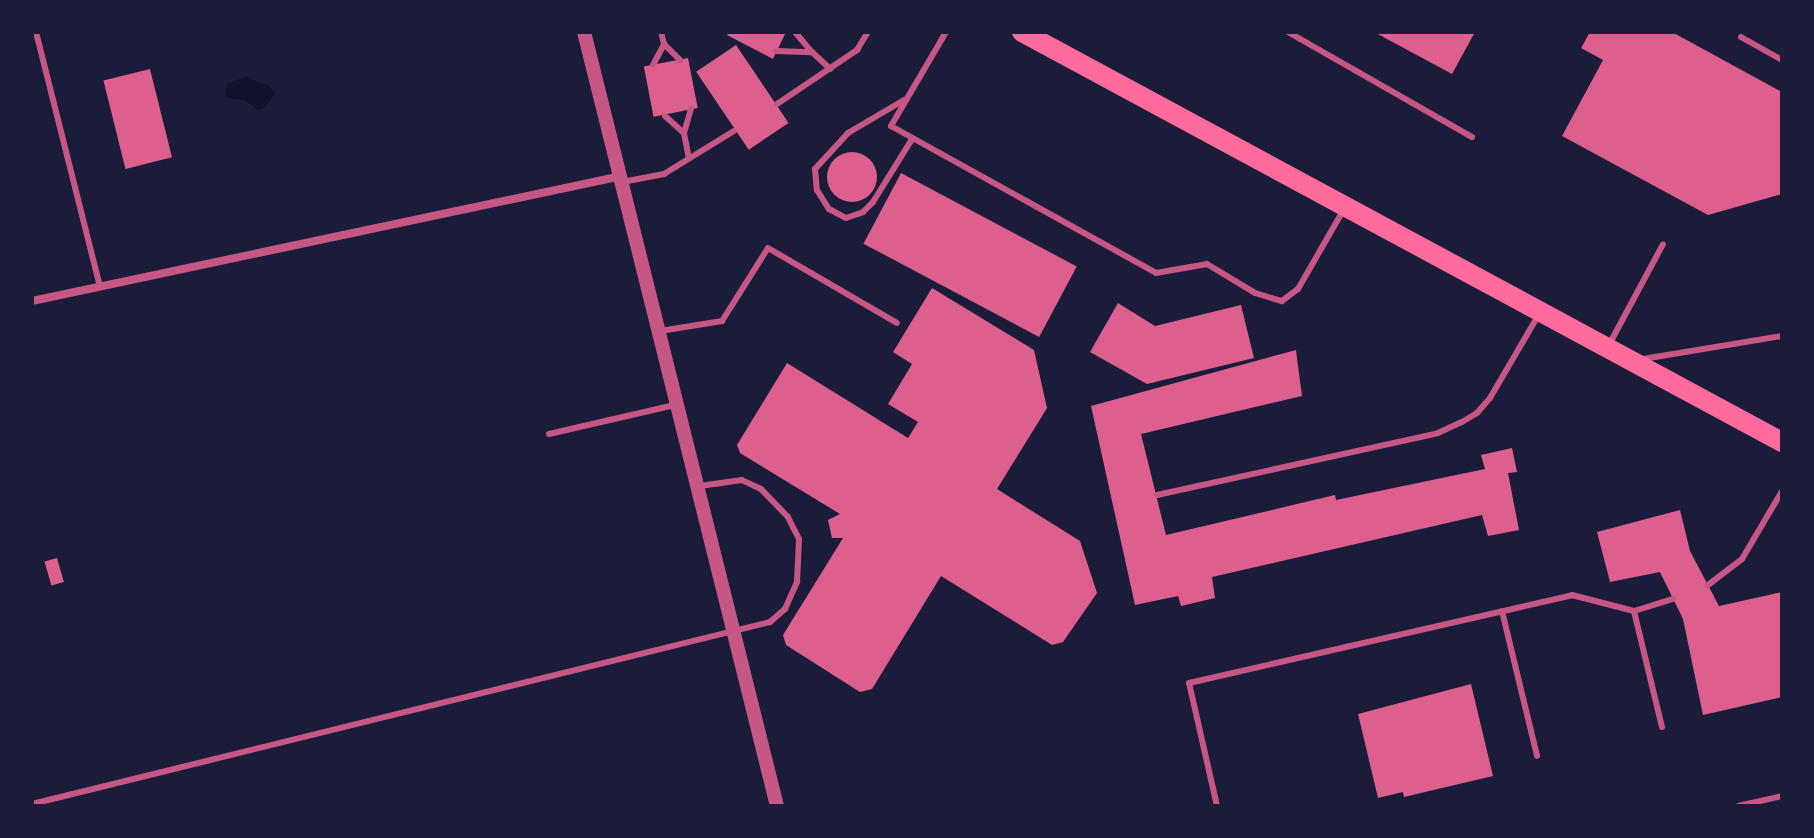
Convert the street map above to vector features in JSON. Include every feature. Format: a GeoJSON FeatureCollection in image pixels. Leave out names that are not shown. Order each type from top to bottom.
{"type":"FeatureCollection","features":[{"type":"Feature","properties":{"kind":"main road"},"geometry":{"type":"LineString","coordinates":[[1022,32],[1050,38],[1346,206],[1782,442]]}},
{"type":"Feature","properties":{"kind":"street"},"geometry":{"type":"LineString","coordinates":[[587,32],[618,180],[777,806]]}},
{"type":"Feature","properties":{"kind":"street"},"geometry":{"type":"LineString","coordinates":[[32,301],[618,180]]}},
{"type":"Feature","properties":{"kind":"lane"},"geometry":{"type":"LineString","coordinates":[[36,32],[100,287]]}},
{"type":"Feature","properties":{"kind":"lane"},"geometry":{"type":"LineString","coordinates":[[661,32],[664,44],[680,60]]}},
{"type":"Feature","properties":{"kind":"lane"},"geometry":{"type":"LineString","coordinates":[[795,32],[830,69]]}},
{"type":"Feature","properties":{"kind":"lane"},"geometry":{"type":"LineString","coordinates":[[777,104],[857,50],[868,32]]}},
{"type":"Feature","properties":{"kind":"lane"},"geometry":{"type":"LineString","coordinates":[[946,32],[891,126],[1156,273],[1207,264],[1268,299],[1282,301],[1298,289],[1346,206]]}},
{"type":"Feature","properties":{"kind":"lane"},"geometry":{"type":"LineString","coordinates":[[1288,32],[1472,137]]}},
{"type":"Feature","properties":{"kind":"lane"},"geometry":{"type":"LineString","coordinates":[[1741,37],[1782,60]]}},
{"type":"Feature","properties":{"kind":"lane"},"geometry":{"type":"LineString","coordinates":[[653,65],[664,44]]}},
{"type":"Feature","properties":{"kind":"lane"},"geometry":{"type":"LineString","coordinates":[[776,51],[812,52]]}},
{"type":"Feature","properties":{"kind":"lane"},"geometry":{"type":"LineString","coordinates":[[907,98],[848,133],[815,169],[817,190],[829,209],[846,218],[863,212],[873,202],[912,139]]}},
{"type":"Feature","properties":{"kind":"lane"},"geometry":{"type":"LineString","coordinates":[[689,159],[684,133],[691,109]]}},
{"type":"Feature","properties":{"kind":"lane"},"geometry":{"type":"LineString","coordinates":[[665,116],[684,133]]}},
{"type":"Feature","properties":{"kind":"lane"},"geometry":{"type":"LineString","coordinates":[[618,180],[664,174],[734,131]]}},
{"type":"Feature","properties":{"kind":"lane"},"geometry":{"type":"LineString","coordinates":[[1608,346],[1663,244]]}},
{"type":"Feature","properties":{"kind":"lane"},"geometry":{"type":"LineString","coordinates":[[656,332],[722,321],[768,248],[897,323]]}},
{"type":"Feature","properties":{"kind":"lane"},"geometry":{"type":"LineString","coordinates":[[1157,495],[1438,433],[1462,422],[1477,413],[1490,398],[1541,311]]}},
{"type":"Feature","properties":{"kind":"lane"},"geometry":{"type":"LineString","coordinates":[[1635,361],[1782,336]]}},
{"type":"Feature","properties":{"kind":"lane"},"geometry":{"type":"LineString","coordinates":[[549,434],[675,405]]}},
{"type":"Feature","properties":{"kind":"lane"},"geometry":{"type":"LineString","coordinates":[[32,804],[770,622],[785,609],[797,582],[799,539],[788,517],[761,489],[742,480],[696,487]]}},
{"type":"Feature","properties":{"kind":"lane"},"geometry":{"type":"LineString","coordinates":[[1708,585],[1742,559],[1782,491]]}},
{"type":"Feature","properties":{"kind":"lane"},"geometry":{"type":"LineString","coordinates":[[1217,806],[1189,683],[1572,595],[1634,611],[1673,599]]}},
{"type":"Feature","properties":{"kind":"lane"},"geometry":{"type":"LineString","coordinates":[[1502,611],[1537,756]]}},
{"type":"Feature","properties":{"kind":"lane"},"geometry":{"type":"LineString","coordinates":[[1634,611],[1662,727]]}},
{"type":"Feature","properties":{"kind":"lane"},"geometry":{"type":"LineString","coordinates":[[1738,806],[1782,796]]}},
{"type":"Feature","properties":{"kind":"shaded area"},"geometry":{"type":"Polygon","coordinates":[[[246,77],[269,86],[275,94],[264,108],[258,110],[245,100],[228,98],[225,94],[228,83],[246,77]]]}},
{"type":"Feature","properties":{"kind":"building"},"geometry":{"type":"Polygon","coordinates":[[[729,32],[786,32],[773,59],[727,35],[729,32]]]}},
{"type":"Feature","properties":{"kind":"building"},"geometry":{"type":"Polygon","coordinates":[[[1374,32],[1475,32],[1452,74],[1374,32]]]}},
{"type":"Feature","properties":{"kind":"building"},"geometry":{"type":"Polygon","coordinates":[[[1590,32],[1672,32],[1782,92],[1782,194],[1708,215],[1562,136],[1603,60],[1581,48],[1590,32]]]}},
{"type":"Feature","properties":{"kind":"building"},"geometry":{"type":"Polygon","coordinates":[[[736,45],[789,123],[749,150],[696,72],[736,45]]]}},
{"type":"Feature","properties":{"kind":"building"},"geometry":{"type":"Polygon","coordinates":[[[688,58],[698,108],[654,117],[644,67],[688,58]]]}},
{"type":"Feature","properties":{"kind":"building"},"geometry":{"type":"Polygon","coordinates":[[[150,69],[172,157],[125,169],[103,81],[150,69]]]}},
{"type":"Feature","properties":{"kind":"building"},"geometry":{"type":"Polygon","coordinates":[[[852,152],[870,159],[877,177],[870,195],[852,202],[834,195],[827,177],[834,159],[852,152]]]}},
{"type":"Feature","properties":{"kind":"building"},"geometry":{"type":"Polygon","coordinates":[[[901,173],[1077,266],[1039,337],[863,244],[901,173]]]}},
{"type":"Feature","properties":{"kind":"building"},"geometry":{"type":"Polygon","coordinates":[[[932,288],[1034,350],[1047,408],[997,489],[1080,541],[1097,593],[1063,642],[1052,645],[941,576],[872,689],[860,692],[786,645],[783,635],[843,538],[832,538],[828,520],[840,514],[740,453],[737,445],[787,363],[908,438],[918,422],[888,404],[912,364],[893,352],[932,288]]]}},
{"type":"Feature","properties":{"kind":"building"},"geometry":{"type":"Polygon","coordinates":[[[1118,303],[1155,326],[1241,305],[1254,358],[1147,384],[1090,352],[1118,303]]]}},
{"type":"Feature","properties":{"kind":"building"},"geometry":{"type":"Polygon","coordinates":[[[1296,350],[1302,396],[1141,434],[1166,535],[1335,495],[1336,500],[1485,469],[1481,455],[1512,448],[1517,472],[1508,473],[1519,530],[1488,536],[1482,515],[1212,577],[1215,598],[1181,606],[1178,596],[1135,605],[1091,406],[1296,350]]]}},
{"type":"Feature","properties":{"kind":"building"},"geometry":{"type":"Polygon","coordinates":[[[1680,510],[1690,551],[1719,606],[1782,592],[1782,697],[1703,715],[1683,619],[1660,572],[1610,582],[1597,532],[1680,510]]]}},
{"type":"Feature","properties":{"kind":"building"},"geometry":{"type":"Polygon","coordinates":[[[57,558],[64,582],[51,586],[45,562],[57,558]]]}},
{"type":"Feature","properties":{"kind":"building"},"geometry":{"type":"Polygon","coordinates":[[[1471,684],[1493,776],[1404,797],[1403,792],[1378,798],[1358,714],[1471,684]]]}}]}
